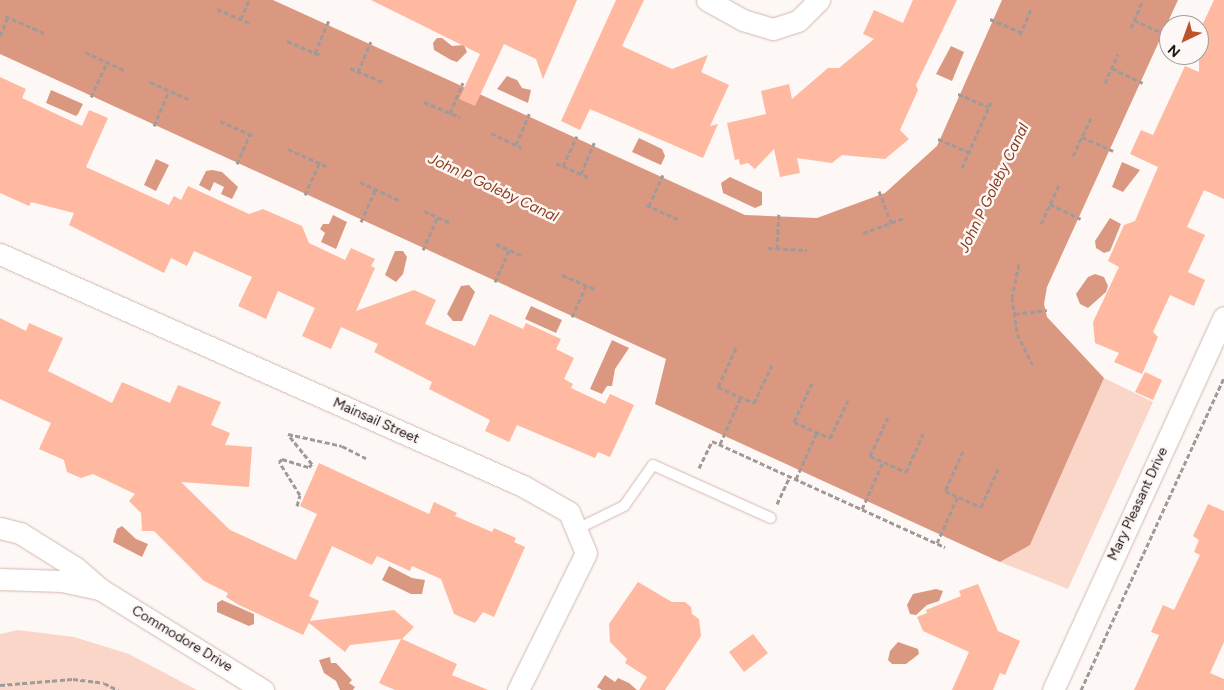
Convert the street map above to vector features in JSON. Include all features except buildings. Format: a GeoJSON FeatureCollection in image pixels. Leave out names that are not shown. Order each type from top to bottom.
{"type":"FeatureCollection","features":[{"type":"Feature","properties":{"kind":"street"},"geometry":{"type":"LineString","coordinates":[[707,0],[743,20],[773,29],[798,21],[819,0]]}},
{"type":"Feature","properties":{"kind":"street","name":"Mainsail Street"},"geometry":{"type":"LineString","coordinates":[[0,254],[523,486],[569,512],[586,553],[518,690]]}},
{"type":"Feature","properties":{"kind":"street","name":"Mary Pleasant Drive"},"geometry":{"type":"LineString","coordinates":[[1053,690],[1224,317]]}},
{"type":"Feature","properties":{"kind":"street","name":"Commodore Drive"},"geometry":{"type":"LineString","coordinates":[[0,528],[20,533],[76,568],[100,589],[263,690]]}},
{"type":"Feature","properties":{"kind":"street","name":"Commodore Drive"},"geometry":{"type":"LineString","coordinates":[[0,579],[62,581],[100,589]]}},
{"type":"Feature","properties":{"kind":"lane"},"geometry":{"type":"LineString","coordinates":[[575,530],[624,506],[653,465],[771,518]]}},
{"type":"Feature","properties":{"kind":"path"},"geometry":{"type":"LineString","coordinates":[[241,19],[249,0]]}},
{"type":"Feature","properties":{"kind":"path"},"geometry":{"type":"LineString","coordinates":[[1131,28],[1144,0]]}},
{"type":"Feature","properties":{"kind":"path"},"geometry":{"type":"LineString","coordinates":[[217,9],[250,23]]}},
{"type":"Feature","properties":{"kind":"path"},"geometry":{"type":"LineString","coordinates":[[990,19],[1021,34],[1032,9]]}},
{"type":"Feature","properties":{"kind":"path"},"geometry":{"type":"LineString","coordinates":[[0,36],[7,17],[44,33]]}},
{"type":"Feature","properties":{"kind":"path"},"geometry":{"type":"LineString","coordinates":[[315,53],[329,20]]}},
{"type":"Feature","properties":{"kind":"path"},"geometry":{"type":"LineString","coordinates":[[1134,20],[1159,31]]}},
{"type":"Feature","properties":{"kind":"path"},"geometry":{"type":"LineString","coordinates":[[288,41],[320,55]]}},
{"type":"Feature","properties":{"kind":"path"},"geometry":{"type":"LineString","coordinates":[[358,72],[371,42]]}},
{"type":"Feature","properties":{"kind":"path"},"geometry":{"type":"LineString","coordinates":[[85,52],[124,70]]}},
{"type":"Feature","properties":{"kind":"path"},"geometry":{"type":"LineString","coordinates":[[1105,84],[1118,54]]}},
{"type":"Feature","properties":{"kind":"path"},"geometry":{"type":"LineString","coordinates":[[91,97],[107,62]]}},
{"type":"Feature","properties":{"kind":"path"},"geometry":{"type":"LineString","coordinates":[[350,68],[383,82]]}},
{"type":"Feature","properties":{"kind":"path"},"geometry":{"type":"LineString","coordinates":[[1112,68],[1143,83]]}},
{"type":"Feature","properties":{"kind":"path"},"geometry":{"type":"LineString","coordinates":[[150,82],[188,100]]}},
{"type":"Feature","properties":{"kind":"path"},"geometry":{"type":"LineString","coordinates":[[450,113],[463,83]]}},
{"type":"Feature","properties":{"kind":"path"},"geometry":{"type":"LineString","coordinates":[[154,126],[169,91]]}},
{"type":"Feature","properties":{"kind":"path"},"geometry":{"type":"LineString","coordinates":[[958,94],[988,107]]}},
{"type":"Feature","properties":{"kind":"path"},"geometry":{"type":"LineString","coordinates":[[424,102],[460,117]]}},
{"type":"Feature","properties":{"kind":"path"},"geometry":{"type":"LineString","coordinates":[[962,168],[991,102]]}},
{"type":"Feature","properties":{"kind":"path"},"geometry":{"type":"LineString","coordinates":[[516,145],[530,114]]}},
{"type":"Feature","properties":{"kind":"path"},"geometry":{"type":"LineString","coordinates":[[1073,156],[1091,118]]}},
{"type":"Feature","properties":{"kind":"path"},"geometry":{"type":"LineString","coordinates":[[220,121],[251,134],[237,164]]}},
{"type":"Feature","properties":{"kind":"path"},"geometry":{"type":"LineString","coordinates":[[490,134],[522,148]]}},
{"type":"Feature","properties":{"kind":"path"},"geometry":{"type":"LineString","coordinates":[[563,166],[577,136]]}},
{"type":"Feature","properties":{"kind":"path"},"geometry":{"type":"LineString","coordinates":[[1082,137],[1113,151]]}},
{"type":"Feature","properties":{"kind":"path"},"geometry":{"type":"LineString","coordinates":[[938,139],[968,152]]}},
{"type":"Feature","properties":{"kind":"path"},"geometry":{"type":"LineString","coordinates":[[581,174],[594,143]]}},
{"type":"Feature","properties":{"kind":"path"},"geometry":{"type":"LineString","coordinates":[[288,149],[326,166]]}},
{"type":"Feature","properties":{"kind":"path"},"geometry":{"type":"LineString","coordinates":[[305,195],[319,163]]}},
{"type":"Feature","properties":{"kind":"path"},"geometry":{"type":"LineString","coordinates":[[556,163],[588,177]]}},
{"type":"Feature","properties":{"kind":"path"},"geometry":{"type":"LineString","coordinates":[[663,174],[648,205],[678,219]]}},
{"type":"Feature","properties":{"kind":"path"},"geometry":{"type":"LineString","coordinates":[[360,182],[400,200]]}},
{"type":"Feature","properties":{"kind":"path"},"geometry":{"type":"LineString","coordinates":[[1041,224],[1059,185]]}},
{"type":"Feature","properties":{"kind":"path"},"geometry":{"type":"LineString","coordinates":[[361,222],[376,189]]}},
{"type":"Feature","properties":{"kind":"path"},"geometry":{"type":"LineString","coordinates":[[879,191],[890,222]]}},
{"type":"Feature","properties":{"kind":"path"},"geometry":{"type":"LineString","coordinates":[[1050,204],[1081,219]]}},
{"type":"Feature","properties":{"kind":"path"},"geometry":{"type":"LineString","coordinates":[[424,211],[451,222]]}},
{"type":"Feature","properties":{"kind":"path"},"geometry":{"type":"LineString","coordinates":[[777,248],[779,212]]}},
{"type":"Feature","properties":{"kind":"path"},"geometry":{"type":"LineString","coordinates":[[424,250],[438,217]]}},
{"type":"Feature","properties":{"kind":"path"},"geometry":{"type":"LineString","coordinates":[[863,233],[904,218]]}},
{"type":"Feature","properties":{"kind":"path"},"geometry":{"type":"LineString","coordinates":[[496,244],[523,256]]}},
{"type":"Feature","properties":{"kind":"path"},"geometry":{"type":"LineString","coordinates":[[768,248],[807,250]]}},
{"type":"Feature","properties":{"kind":"path"},"geometry":{"type":"LineString","coordinates":[[495,282],[509,250]]}},
{"type":"Feature","properties":{"kind":"path"},"geometry":{"type":"LineString","coordinates":[[1019,264],[1012,297],[1017,334],[1032,364]]}},
{"type":"Feature","properties":{"kind":"path"},"geometry":{"type":"LineString","coordinates":[[562,275],[595,289]]}},
{"type":"Feature","properties":{"kind":"path"},"geometry":{"type":"LineString","coordinates":[[572,317],[586,285]]}},
{"type":"Feature","properties":{"kind":"path"},"geometry":{"type":"LineString","coordinates":[[1015,314],[1048,310]]}},
{"type":"Feature","properties":{"kind":"path"},"geometry":{"type":"LineString","coordinates":[[736,348],[718,387],[754,404],[772,365]]}},
{"type":"Feature","properties":{"kind":"path"},"geometry":{"type":"LineString","coordinates":[[1081,690],[1224,378]]}},
{"type":"Feature","properties":{"kind":"path"},"geometry":{"type":"LineString","coordinates":[[812,383],[794,422],[830,438],[848,400]]}},
{"type":"Feature","properties":{"kind":"path"},"geometry":{"type":"LineString","coordinates":[[720,444],[741,397]]}},
{"type":"Feature","properties":{"kind":"path"},"geometry":{"type":"LineString","coordinates":[[888,417],[870,456],[906,472],[923,434]]}},
{"type":"Feature","properties":{"kind":"path"},"geometry":{"type":"LineString","coordinates":[[796,479],[817,432]]}},
{"type":"Feature","properties":{"kind":"path"},"geometry":{"type":"LineString","coordinates":[[297,506],[300,495],[279,462],[282,459],[309,466],[312,464],[288,434],[342,446],[366,458]]}},
{"type":"Feature","properties":{"kind":"path"},"geometry":{"type":"LineString","coordinates":[[693,483],[712,441],[946,547]]}},
{"type":"Feature","properties":{"kind":"path"},"geometry":{"type":"LineString","coordinates":[[963,452],[945,491],[981,507],[998,468]]}},
{"type":"Feature","properties":{"kind":"path"},"geometry":{"type":"LineString","coordinates":[[862,509],[883,462]]}},
{"type":"Feature","properties":{"kind":"path"},"geometry":{"type":"LineString","coordinates":[[771,518],[790,476]]}},
{"type":"Feature","properties":{"kind":"path"},"geometry":{"type":"LineString","coordinates":[[937,543],[958,496]]}},
{"type":"Feature","properties":{"kind":"path"},"geometry":{"type":"LineString","coordinates":[[0,685],[73,679],[104,683],[118,690]]}},
{"type":"Feature","properties":{"kind":"shaded area"},"geometry":{"type":"Polygon","coordinates":[[[1104,378],[1153,402],[1068,589],[1000,562],[1030,545],[1104,378]]]}},
{"type":"Feature","properties":{"kind":"shaded area"},"geometry":{"type":"Polygon","coordinates":[[[18,630],[74,637],[129,654],[197,690],[0,690],[0,634],[18,630]]]}},
{"type":"Feature","properties":{"kind":"water","name":"John P Goleby Canal"},"geometry":{"type":"Polygon","coordinates":[[[0,0],[273,0],[745,215],[817,218],[885,193],[937,146],[1002,0],[1178,0],[1171,15],[1159,15],[1159,42],[1047,287],[1044,304],[1047,317],[1104,378],[1030,545],[1000,562],[655,404],[666,359],[0,54],[0,0]]]}},
{"type":"Feature","properties":{"kind":"water"},"geometry":{"type":"Polygon","coordinates":[[[437,38],[442,38],[452,46],[464,45],[467,52],[457,62],[451,60],[434,50],[433,43],[437,38]]]}},
{"type":"Feature","properties":{"kind":"water"},"geometry":{"type":"Polygon","coordinates":[[[951,46],[964,52],[952,81],[936,74],[951,46]]]}},
{"type":"Feature","properties":{"kind":"water"},"geometry":{"type":"Polygon","coordinates":[[[507,76],[517,80],[522,88],[531,90],[528,103],[497,89],[507,76]]]}},
{"type":"Feature","properties":{"kind":"water"},"geometry":{"type":"Polygon","coordinates":[[[51,90],[83,104],[78,114],[76,116],[46,103],[51,90]]]}},
{"type":"Feature","properties":{"kind":"water"},"geometry":{"type":"Polygon","coordinates":[[[639,138],[662,149],[665,156],[661,165],[632,152],[639,138]]]}},
{"type":"Feature","properties":{"kind":"water"},"geometry":{"type":"Polygon","coordinates":[[[156,159],[169,165],[156,191],[144,185],[156,159]]]}},
{"type":"Feature","properties":{"kind":"water"},"geometry":{"type":"Polygon","coordinates":[[[1122,162],[1140,170],[1123,192],[1112,187],[1122,162]]]}},
{"type":"Feature","properties":{"kind":"water"},"geometry":{"type":"Polygon","coordinates":[[[206,171],[222,172],[238,187],[232,199],[221,194],[224,187],[214,182],[210,191],[199,185],[206,171]]]}},
{"type":"Feature","properties":{"kind":"water"},"geometry":{"type":"Polygon","coordinates":[[[730,177],[762,192],[762,205],[755,208],[723,193],[721,183],[730,177]]]}},
{"type":"Feature","properties":{"kind":"water"},"geometry":{"type":"Polygon","coordinates":[[[333,215],[347,222],[336,249],[321,242],[325,233],[320,229],[323,224],[329,224],[333,215]]]}},
{"type":"Feature","properties":{"kind":"water"},"geometry":{"type":"Polygon","coordinates":[[[1110,218],[1121,224],[1110,251],[1104,253],[1096,248],[1095,241],[1110,218]]]}},
{"type":"Feature","properties":{"kind":"water"},"geometry":{"type":"Polygon","coordinates":[[[395,251],[403,251],[407,257],[403,274],[396,282],[385,275],[395,251]]]}},
{"type":"Feature","properties":{"kind":"water"},"geometry":{"type":"Polygon","coordinates":[[[1095,274],[1104,277],[1108,286],[1106,292],[1088,308],[1080,304],[1076,294],[1088,277],[1095,274]]]}},
{"type":"Feature","properties":{"kind":"water"},"geometry":{"type":"Polygon","coordinates":[[[469,285],[475,292],[462,321],[453,321],[447,314],[461,286],[469,285]]]}},
{"type":"Feature","properties":{"kind":"water"},"geometry":{"type":"Polygon","coordinates":[[[531,306],[562,320],[556,333],[525,319],[531,306]]]}},
{"type":"Feature","properties":{"kind":"water"},"geometry":{"type":"Polygon","coordinates":[[[612,340],[629,348],[615,369],[612,386],[607,386],[602,394],[590,389],[612,340]]]}},
{"type":"Feature","properties":{"kind":"water"},"geometry":{"type":"Polygon","coordinates":[[[122,526],[136,539],[148,544],[142,557],[113,542],[117,529],[122,526]]]}},
{"type":"Feature","properties":{"kind":"water"},"geometry":{"type":"Polygon","coordinates":[[[389,566],[412,578],[425,580],[422,594],[411,594],[382,580],[389,566]]]}},
{"type":"Feature","properties":{"kind":"water"},"geometry":{"type":"Polygon","coordinates":[[[936,589],[943,591],[939,601],[927,605],[916,615],[910,614],[907,605],[913,594],[936,589]]]}},
{"type":"Feature","properties":{"kind":"water"},"geometry":{"type":"Polygon","coordinates":[[[222,600],[254,614],[254,624],[249,626],[217,612],[217,603],[222,600]]]}},
{"type":"Feature","properties":{"kind":"water"},"geometry":{"type":"Polygon","coordinates":[[[898,642],[918,649],[919,654],[906,664],[892,664],[888,660],[890,651],[898,642]]]}},
{"type":"Feature","properties":{"kind":"water"},"geometry":{"type":"Polygon","coordinates":[[[330,657],[331,663],[336,663],[352,680],[349,683],[355,687],[353,690],[340,690],[336,681],[324,673],[319,660],[330,657]]]}},
{"type":"Feature","properties":{"kind":"water"},"geometry":{"type":"Polygon","coordinates":[[[605,675],[615,682],[618,678],[629,683],[637,690],[602,690],[597,687],[605,675]]]}}]}
